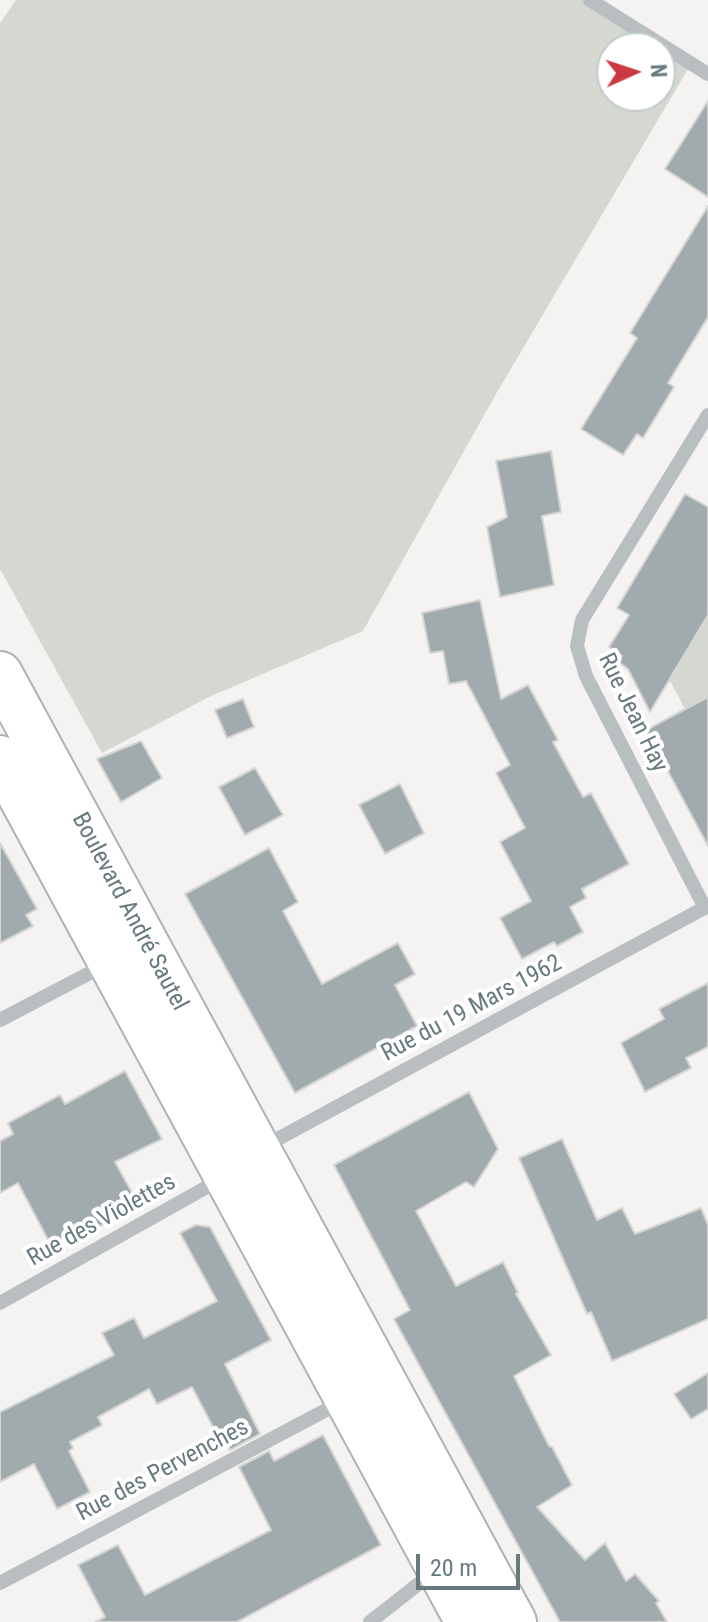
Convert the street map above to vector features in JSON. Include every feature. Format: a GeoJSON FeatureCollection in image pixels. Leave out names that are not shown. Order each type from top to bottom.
{"type":"FeatureCollection","features":[{"type":"Feature","properties":{"kind":"main road","name":"Boulevard André Sautel"},"geometry":{"type":"LineString","coordinates":[[0,674],[242,1163],[347,1399],[468,1622]]}},
{"type":"Feature","properties":{"kind":"main road","name":"Boulevard André Sautel"},"geometry":{"type":"LineString","coordinates":[[0,758],[111,962],[242,1163],[514,1622]]}},
{"type":"Feature","properties":{"kind":"street"},"geometry":{"type":"LineString","coordinates":[[590,0],[708,74]]}},
{"type":"Feature","properties":{"kind":"street","name":"Rue Jean Hay"},"geometry":{"type":"LineString","coordinates":[[706,907],[586,676],[577,646],[582,620],[708,415]]}},
{"type":"Feature","properties":{"kind":"street","name":"Rue du 19 Mars 1962"},"geometry":{"type":"LineString","coordinates":[[242,1163],[706,907]]}},
{"type":"Feature","properties":{"kind":"street"},"geometry":{"type":"LineString","coordinates":[[0,1020],[111,962]]}},
{"type":"Feature","properties":{"kind":"street","name":"Rue des Violettes"},"geometry":{"type":"LineString","coordinates":[[0,1303],[242,1163]]}},
{"type":"Feature","properties":{"kind":"street","name":"Rue des Pervenches"},"geometry":{"type":"LineString","coordinates":[[0,1583],[347,1399]]}},
{"type":"Feature","properties":{"kind":"street"},"geometry":{"type":"LineString","coordinates":[[370,1622],[439,1569]]}},
{"type":"Feature","properties":{"kind":"shaded area"},"geometry":{"type":"Polygon","coordinates":[[[16,0],[588,0],[640,32],[596,32],[596,112],[663,112],[496,394],[363,631],[209,697],[102,753],[0,569],[0,23],[16,0]]]}},
{"type":"Feature","properties":{"kind":"shaded area"},"geometry":{"type":"Polygon","coordinates":[[[676,55],[691,64],[676,89],[676,55]]]}},
{"type":"Feature","properties":{"kind":"shaded area"},"geometry":{"type":"Polygon","coordinates":[[[708,583],[708,697],[685,709],[662,666],[687,651],[701,626],[708,583]]]}},
{"type":"Feature","properties":{"kind":"building"},"geometry":{"type":"Polygon","coordinates":[[[708,101],[708,197],[665,169],[708,101]]]}},
{"type":"Feature","properties":{"kind":"building"},"geometry":{"type":"Polygon","coordinates":[[[708,206],[708,317],[668,383],[674,387],[643,438],[637,434],[623,455],[581,429],[637,338],[630,333],[708,206]]]}},
{"type":"Feature","properties":{"kind":"building"},"geometry":{"type":"Polygon","coordinates":[[[551,451],[561,512],[542,516],[554,585],[500,597],[487,527],[507,517],[496,461],[551,451]]]}},
{"type":"Feature","properties":{"kind":"building"},"geometry":{"type":"Polygon","coordinates":[[[685,494],[708,507],[708,615],[650,712],[628,669],[619,662],[622,656],[609,647],[629,615],[617,608],[685,494]]]}},
{"type":"Feature","properties":{"kind":"building"},"geometry":{"type":"Polygon","coordinates":[[[480,600],[501,699],[528,685],[558,740],[553,742],[583,797],[591,793],[629,864],[582,889],[586,898],[570,907],[583,932],[557,946],[554,942],[522,959],[500,918],[531,901],[500,842],[525,828],[496,773],[510,765],[466,681],[449,684],[443,651],[430,653],[422,613],[480,600]]]}},
{"type":"Feature","properties":{"kind":"building"},"geometry":{"type":"Polygon","coordinates":[[[708,697],[708,846],[646,730],[708,697]]]}},
{"type":"Feature","properties":{"kind":"building"},"geometry":{"type":"Polygon","coordinates":[[[243,699],[254,727],[227,738],[215,710],[243,699]]]}},
{"type":"Feature","properties":{"kind":"building"},"geometry":{"type":"Polygon","coordinates":[[[141,741],[162,778],[121,802],[97,759],[141,741]]]}},
{"type":"Feature","properties":{"kind":"building"},"geometry":{"type":"Polygon","coordinates":[[[255,768],[283,815],[245,835],[219,787],[255,768]]]}},
{"type":"Feature","properties":{"kind":"building"},"geometry":{"type":"Polygon","coordinates":[[[400,784],[424,833],[385,854],[359,805],[400,784]]]}},
{"type":"Feature","properties":{"kind":"building"},"geometry":{"type":"Polygon","coordinates":[[[0,843],[37,909],[26,915],[33,926],[0,943],[0,843]]]}},
{"type":"Feature","properties":{"kind":"building"},"geometry":{"type":"Polygon","coordinates":[[[269,848],[298,902],[283,911],[322,984],[398,943],[415,974],[395,985],[417,1026],[295,1093],[185,894],[269,848]]]}},
{"type":"Feature","properties":{"kind":"building"},"geometry":{"type":"Polygon","coordinates":[[[708,983],[708,1047],[686,1058],[691,1068],[645,1092],[621,1043],[664,1019],[659,1009],[708,983]]]}},
{"type":"Feature","properties":{"kind":"building"},"geometry":{"type":"Polygon","coordinates":[[[125,1071],[162,1139],[115,1162],[139,1205],[54,1251],[18,1183],[0,1193],[0,1141],[13,1134],[8,1123],[60,1095],[65,1104],[125,1071]]]}},
{"type":"Feature","properties":{"kind":"building"},"geometry":{"type":"Polygon","coordinates":[[[469,1092],[498,1149],[474,1187],[466,1182],[416,1211],[456,1286],[503,1262],[516,1294],[551,1355],[514,1376],[572,1485],[537,1507],[585,1560],[605,1543],[626,1581],[635,1574],[659,1601],[656,1603],[667,1622],[560,1622],[394,1319],[410,1310],[334,1165],[469,1092]]]}},
{"type":"Feature","properties":{"kind":"building"},"geometry":{"type":"Polygon","coordinates":[[[562,1139],[597,1220],[622,1208],[635,1234],[701,1208],[708,1225],[708,1319],[612,1361],[591,1312],[587,1314],[519,1158],[562,1139]]]}},
{"type":"Feature","properties":{"kind":"building"},"geometry":{"type":"Polygon","coordinates":[[[196,1225],[210,1227],[271,1340],[225,1364],[260,1434],[230,1450],[225,1440],[221,1442],[192,1387],[157,1404],[149,1389],[98,1417],[102,1425],[70,1442],[73,1448],[69,1451],[90,1492],[57,1509],[34,1464],[0,1482],[0,1412],[114,1355],[102,1333],[134,1318],[144,1338],[217,1301],[180,1233],[196,1225]]]}},
{"type":"Feature","properties":{"kind":"building"},"geometry":{"type":"Polygon","coordinates":[[[708,1373],[708,1409],[691,1419],[674,1394],[708,1373]]]}},
{"type":"Feature","properties":{"kind":"building"},"geometry":{"type":"Polygon","coordinates":[[[323,1435],[381,1545],[237,1622],[95,1622],[105,1617],[78,1565],[118,1545],[145,1595],[271,1530],[239,1467],[269,1451],[274,1461],[323,1435]]]}}]}
